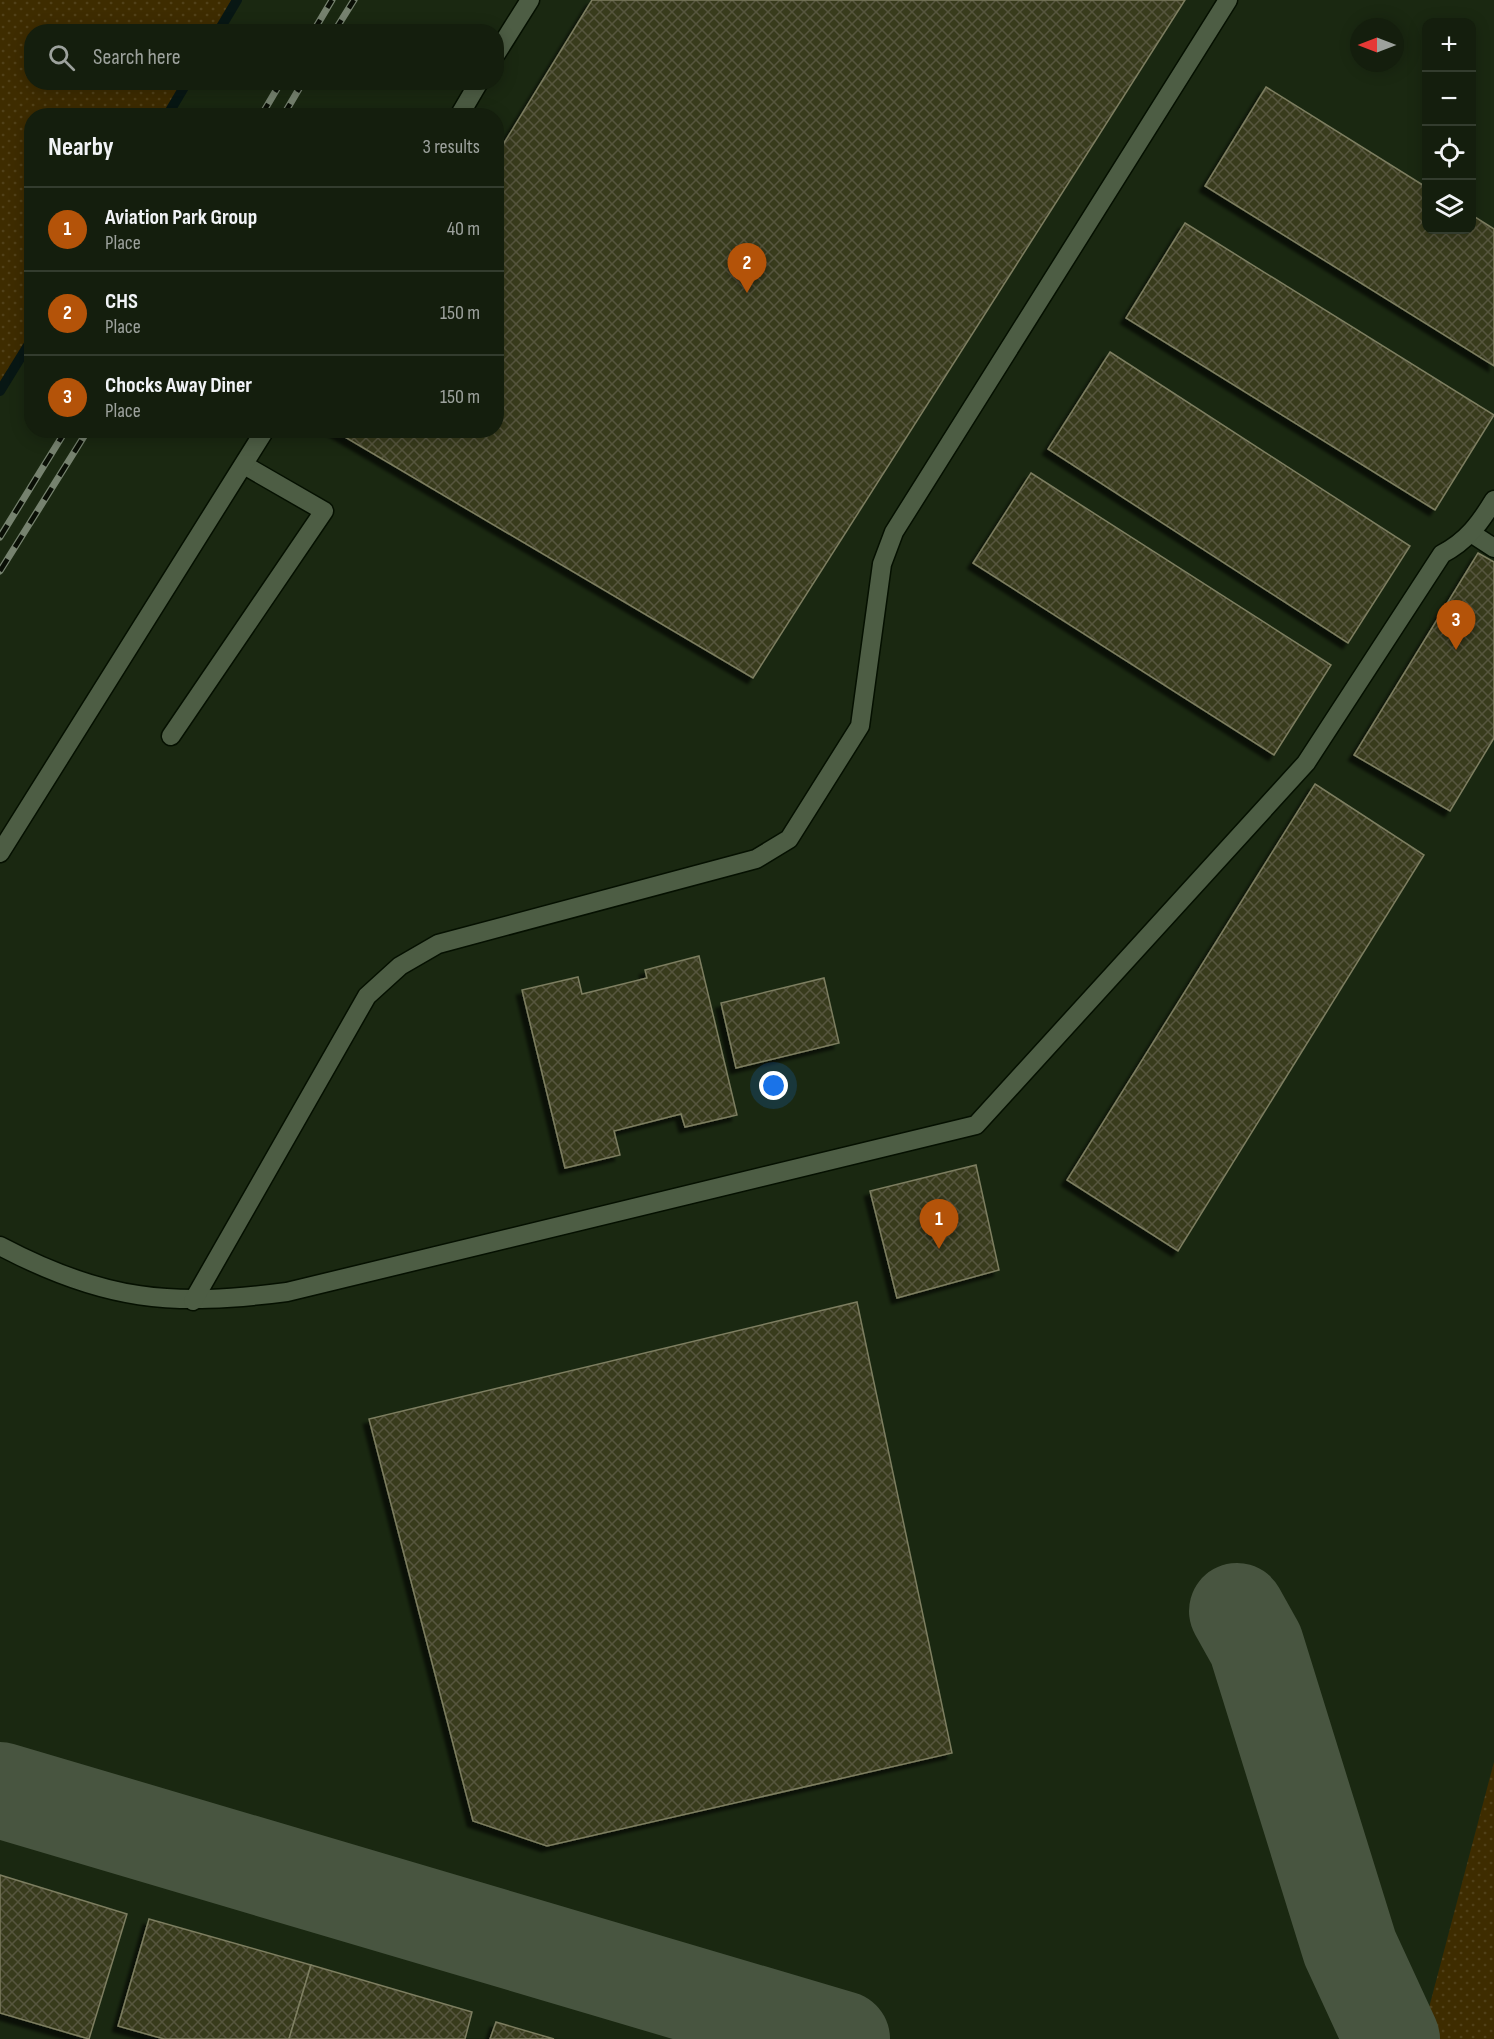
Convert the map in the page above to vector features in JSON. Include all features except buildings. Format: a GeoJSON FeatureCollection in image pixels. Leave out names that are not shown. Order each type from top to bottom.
{"type":"FeatureCollection","features":[{"type":"Feature","properties":{"kind":"lane"},"geometry":{"type":"LineString","coordinates":[[504,41],[530,0]]}},
{"type":"Feature","properties":{"kind":"lane"},"geometry":{"type":"LineString","coordinates":[[193,1301],[366,996],[400,966],[438,944],[756,859],[789,839],[860,726],[882,564],[894,532],[1228,0]]}},
{"type":"Feature","properties":{"kind":"lane"},"geometry":{"type":"LineString","coordinates":[[464,108],[474,90]]}},
{"type":"Feature","properties":{"kind":"lane"},"geometry":{"type":"LineString","coordinates":[[0,853],[260,438]]}},
{"type":"Feature","properties":{"kind":"lane"},"geometry":{"type":"LineString","coordinates":[[171,736],[324,511],[244,465]]}},
{"type":"Feature","properties":{"kind":"lane"},"geometry":{"type":"LineString","coordinates":[[0,1246],[42,1268],[128,1295],[193,1301],[287,1292],[976,1125],[1306,763],[1442,554],[1459,545],[1471,533],[1494,500]]}},
{"type":"Feature","properties":{"kind":"lane"},"geometry":{"type":"LineString","coordinates":[[1471,533],[1494,548]]}},
{"type":"Feature","properties":{"kind":"shaded area"},"geometry":{"type":"Polygon","coordinates":[[[0,0],[237,0],[222,24],[24,24],[24,90],[183,90],[171,108],[24,108],[24,351],[0,391],[0,0]]]}},
{"type":"Feature","properties":{"kind":"shaded area"},"geometry":{"type":"Polygon","coordinates":[[[1494,1762],[1494,2039],[1436,2039],[1426,2019],[1494,1762]]]}},
{"type":"Feature","properties":{"kind":"waterway"},"geometry":{"type":"LineString","coordinates":[[223,24],[237,0]]}},
{"type":"Feature","properties":{"kind":"waterway"},"geometry":{"type":"LineString","coordinates":[[172,108],[182,90]]}},
{"type":"Feature","properties":{"kind":"waterway"},"geometry":{"type":"LineString","coordinates":[[0,391],[24,352]]}},
{"type":"Feature","properties":{"kind":"taxiway"},"geometry":{"type":"LineString","coordinates":[[1237,1611],[1256,1645],[1350,1948],[1392,2039]]}},
{"type":"Feature","properties":{"kind":"taxiway"},"geometry":{"type":"LineString","coordinates":[[0,1790],[842,2039]]}},
{"type":"Feature","properties":{"kind":"railway"},"geometry":{"type":"LineString","coordinates":[[318,24],[332,0]]}},
{"type":"Feature","properties":{"kind":"railway"},"geometry":{"type":"LineString","coordinates":[[339,24],[354,0]]}},
{"type":"Feature","properties":{"kind":"railway"},"geometry":{"type":"LineString","coordinates":[[266,108],[276,90]]}},
{"type":"Feature","properties":{"kind":"railway"},"geometry":{"type":"LineString","coordinates":[[288,108],[298,90]]}},
{"type":"Feature","properties":{"kind":"railway"},"geometry":{"type":"LineString","coordinates":[[0,537],[61,438]]}},
{"type":"Feature","properties":{"kind":"railway"},"geometry":{"type":"LineString","coordinates":[[0,571],[83,438]]}},
{"type":"Feature","properties":{"kind":"place","name":"CHS"},"geometry":{"type":"Point","coordinates":[747,293]}},
{"type":"Feature","properties":{"kind":"place","name":"Chocks Away Diner"},"geometry":{"type":"Point","coordinates":[1456,650]}},
{"type":"Feature","properties":{"kind":"place","name":"Aviation Park Group"},"geometry":{"type":"Point","coordinates":[939,1249]}}]}
